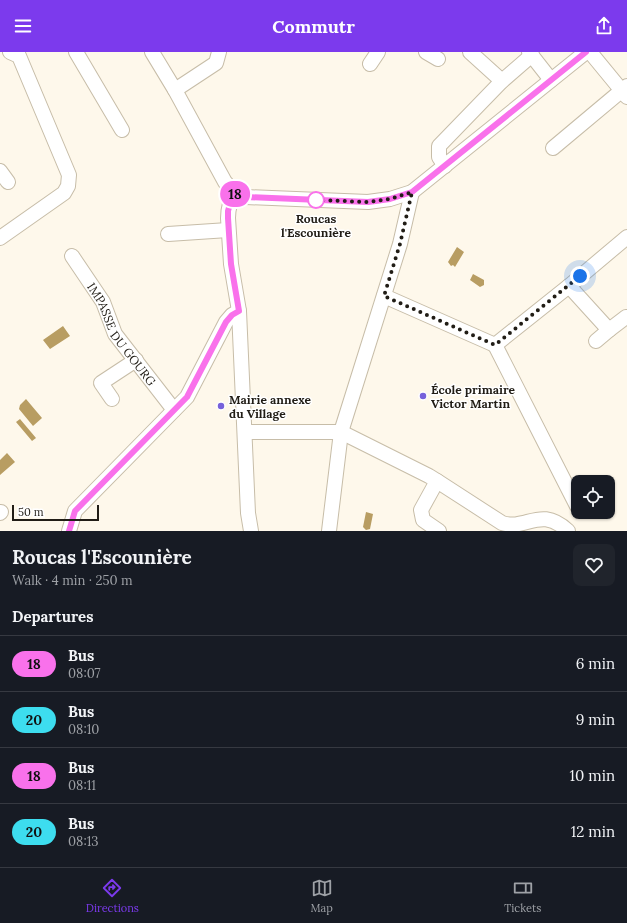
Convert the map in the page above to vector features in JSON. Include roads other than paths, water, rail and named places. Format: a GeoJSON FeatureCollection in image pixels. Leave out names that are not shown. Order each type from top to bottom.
{"type":"FeatureCollection","features":[{"type":"Feature","properties":{"kind":"street"},"geometry":{"type":"LineString","coordinates":[[76,52],[122,130]]}},
{"type":"Feature","properties":{"kind":"street"},"geometry":{"type":"LineString","coordinates":[[152,52],[175,90],[225,182],[235,193],[246,197],[368,202],[390,199],[412,192],[586,52]]}},
{"type":"Feature","properties":{"kind":"street"},"geometry":{"type":"LineString","coordinates":[[175,90],[216,64],[219,52]]}},
{"type":"Feature","properties":{"kind":"street"},"geometry":{"type":"LineString","coordinates":[[370,64],[378,52]]}},
{"type":"Feature","properties":{"kind":"street"},"geometry":{"type":"LineString","coordinates":[[470,52],[502,81]]}},
{"type":"Feature","properties":{"kind":"street"},"geometry":{"type":"LineString","coordinates":[[553,148],[625,91],[590,52]]}},
{"type":"Feature","properties":{"kind":"street"},"geometry":{"type":"LineString","coordinates":[[0,53],[16,53],[69,175],[68,186],[64,193],[0,238]]}},
{"type":"Feature","properties":{"kind":"street"},"geometry":{"type":"LineString","coordinates":[[445,166],[439,156],[439,146],[530,54],[551,80]]}},
{"type":"Feature","properties":{"kind":"street"},"geometry":{"type":"LineString","coordinates":[[329,531],[341,432],[400,244],[412,192]]}},
{"type":"Feature","properties":{"kind":"street"},"geometry":{"type":"LineString","coordinates":[[235,193],[228,211],[228,230],[231,264],[239,311],[246,432],[248,513],[251,531]]}},
{"type":"Feature","properties":{"kind":"street"},"geometry":{"type":"LineString","coordinates":[[168,234],[228,230]]}},
{"type":"Feature","properties":{"kind":"street"},"geometry":{"type":"LineString","coordinates":[[495,345],[569,286],[627,236]]}},
{"type":"Feature","properties":{"kind":"street","name":"IMPASSE DU GOURG"},"geometry":{"type":"LineString","coordinates":[[72,256],[103,302],[115,334],[174,410]]}},
{"type":"Feature","properties":{"kind":"street"},"geometry":{"type":"LineString","coordinates":[[569,286],[609,330]]}},
{"type":"Feature","properties":{"kind":"street"},"geometry":{"type":"LineString","coordinates":[[384,296],[495,345],[571,494]]}},
{"type":"Feature","properties":{"kind":"street"},"geometry":{"type":"LineString","coordinates":[[58,531],[75,511],[187,397],[226,322],[232,315],[239,311]]}},
{"type":"Feature","properties":{"kind":"street"},"geometry":{"type":"LineString","coordinates":[[596,340],[626,317]]}},
{"type":"Feature","properties":{"kind":"street"},"geometry":{"type":"LineString","coordinates":[[112,399],[101,383],[136,360]]}},
{"type":"Feature","properties":{"kind":"street"},"geometry":{"type":"LineString","coordinates":[[246,432],[341,432],[436,481],[502,523],[507,525],[531,520],[547,519],[559,523],[568,531]]}},
{"type":"Feature","properties":{"kind":"street"},"geometry":{"type":"LineString","coordinates":[[436,481],[421,510],[423,520],[439,531]]}},
{"type":"Feature","properties":{"kind":"street"},"geometry":{"type":"LineString","coordinates":[[69,531],[75,511]]}},
{"type":"Feature","properties":{"kind":"place","name":"Roucas l'Escounière"},"geometry":{"type":"Point","coordinates":[316,200]}},
{"type":"Feature","properties":{"kind":"place","name":"École primaire Victor Martin"},"geometry":{"type":"Point","coordinates":[423,396]}},
{"type":"Feature","properties":{"kind":"place","name":"Mairie annexe du Village"},"geometry":{"type":"Point","coordinates":[221,406]}}]}
